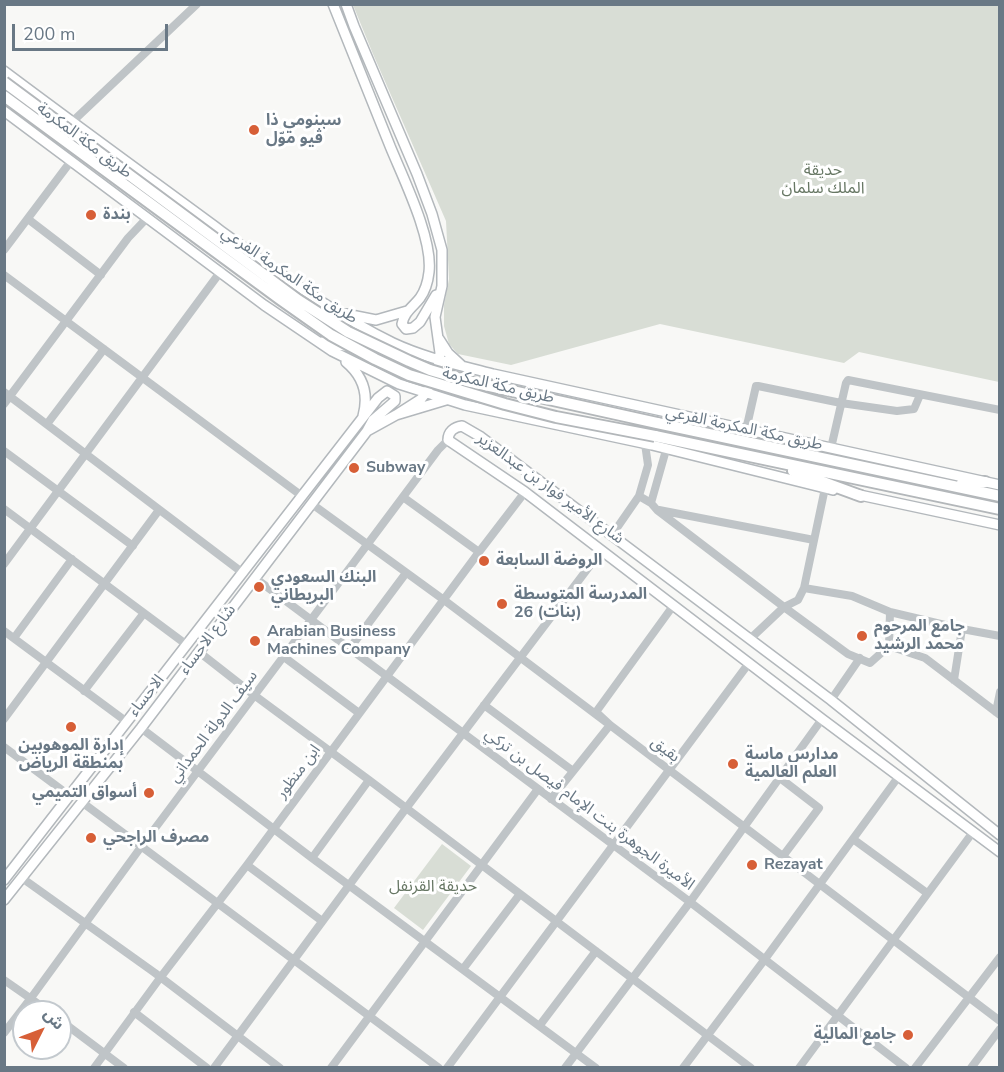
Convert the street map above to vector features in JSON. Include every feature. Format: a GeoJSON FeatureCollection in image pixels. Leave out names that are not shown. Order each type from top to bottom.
{"type":"FeatureCollection","features":[{"type":"Feature","properties":{"kind":"highway","name":"طريق مكة المكرمة"},"geometry":{"type":"LineString","coordinates":[[4,82],[298,300],[348,333],[430,370],[467,381],[999,496]]}},
{"type":"Feature","properties":{"kind":"highway","name":"طريق مكة المكرمة"},"geometry":{"type":"LineString","coordinates":[[4,96],[280,300],[331,335],[409,375],[556,417],[999,509]]}},
{"type":"Feature","properties":{"kind":"highway"},"geometry":{"type":"LineString","coordinates":[[735,453],[861,496]]}},
{"type":"Feature","properties":{"kind":"highway"},"geometry":{"type":"LineString","coordinates":[[845,462],[964,483],[985,482]]}},
{"type":"Feature","properties":{"kind":"main road"},"geometry":{"type":"LineString","coordinates":[[333,4],[415,208],[427,244],[429,271],[424,291],[407,311],[402,324],[406,329],[413,328],[420,322]]}},
{"type":"Feature","properties":{"kind":"main road"},"geometry":{"type":"LineString","coordinates":[[346,4],[417,174],[442,250],[442,286],[435,317],[440,353],[436,376],[431,387],[421,399],[368,430]]}},
{"type":"Feature","properties":{"kind":"main road","name":"طريق مكة المكرمة الفرعي"},"geometry":{"type":"LineString","coordinates":[[4,71],[284,276],[338,312],[393,343],[439,361],[477,370],[999,485]]}},
{"type":"Feature","properties":{"kind":"main road"},"geometry":{"type":"LineString","coordinates":[[368,92],[380,88]]}},
{"type":"Feature","properties":{"kind":"main road","name":"طريق مكة المكرمة الفرعي"},"geometry":{"type":"LineString","coordinates":[[4,111],[264,305],[332,351],[399,384],[461,404],[645,444],[825,488],[999,525]]}},
{"type":"Feature","properties":{"kind":"main road"},"geometry":{"type":"LineString","coordinates":[[264,305],[288,312],[297,306],[298,296],[284,276]]}},
{"type":"Feature","properties":{"kind":"main road"},"geometry":{"type":"LineString","coordinates":[[316,340],[339,345],[375,347],[402,340],[414,332],[438,291],[442,279]]}},
{"type":"Feature","properties":{"kind":"main road"},"geometry":{"type":"LineString","coordinates":[[338,312],[376,320],[407,311]]}},
{"type":"Feature","properties":{"kind":"main road"},"geometry":{"type":"LineString","coordinates":[[387,391],[399,384],[458,365],[438,337]]}},
{"type":"Feature","properties":{"kind":"main road"},"geometry":{"type":"LineString","coordinates":[[332,351],[351,366],[360,377],[366,393],[362,418]]}},
{"type":"Feature","properties":{"kind":"main road"},"geometry":{"type":"LineString","coordinates":[[461,404],[453,394],[457,375],[477,370]]}},
{"type":"Feature","properties":{"kind":"main road","name":"الاحساء"},"geometry":{"type":"LineString","coordinates":[[4,880],[8,869],[70,796],[362,418],[378,398],[387,391]]}},
{"type":"Feature","properties":{"kind":"main road","name":"شارع الاحساء"},"geometry":{"type":"LineString","coordinates":[[4,900],[141,728],[368,430],[373,420],[395,400],[395,396],[387,391]]}},
{"type":"Feature","properties":{"kind":"main road"},"geometry":{"type":"LineString","coordinates":[[396,415],[448,400]]}},
{"type":"Feature","properties":{"kind":"main road","name":"شارع الأمير فواز بن عبدالعزير"},"geometry":{"type":"LineString","coordinates":[[999,835],[831,700],[481,437],[462,426],[456,427],[450,433],[448,440],[525,492],[999,852]]}},
{"type":"Feature","properties":{"kind":"street"},"geometry":{"type":"LineString","coordinates":[[72,122],[197,4]]}},
{"type":"Feature","properties":{"kind":"street"},"geometry":{"type":"LineString","coordinates":[[4,250],[71,161]]}},
{"type":"Feature","properties":{"kind":"street"},"geometry":{"type":"LineString","coordinates":[[4,404],[7,394],[128,238],[147,218]]}},
{"type":"Feature","properties":{"kind":"street"},"geometry":{"type":"LineString","coordinates":[[27,219],[101,275]]}},
{"type":"Feature","properties":{"kind":"street"},"geometry":{"type":"LineString","coordinates":[[4,564],[221,271]]}},
{"type":"Feature","properties":{"kind":"street"},"geometry":{"type":"LineString","coordinates":[[4,275],[302,496]]}},
{"type":"Feature","properties":{"kind":"street"},"geometry":{"type":"LineString","coordinates":[[47,424],[104,349]]}},
{"type":"Feature","properties":{"kind":"street"},"geometry":{"type":"LineString","coordinates":[[831,448],[848,380],[999,410]]}},
{"type":"Feature","properties":{"kind":"street"},"geometry":{"type":"LineString","coordinates":[[746,430],[756,386],[841,403],[897,411],[914,409],[920,395]]}},
{"type":"Feature","properties":{"kind":"street"},"geometry":{"type":"LineString","coordinates":[[7,394],[243,573]]}},
{"type":"Feature","properties":{"kind":"street","name":"سيف الدولة الحمداني"},"geometry":{"type":"LineString","coordinates":[[4,1033],[254,695],[438,450],[448,440]]}},
{"type":"Feature","properties":{"kind":"street"},"geometry":{"type":"LineString","coordinates":[[612,535],[639,495],[648,465],[645,444]]}},
{"type":"Feature","properties":{"kind":"street"},"geometry":{"type":"LineString","coordinates":[[651,503],[666,450]]}},
{"type":"Feature","properties":{"kind":"street"},"geometry":{"type":"LineString","coordinates":[[4,451],[133,546]]}},
{"type":"Feature","properties":{"kind":"street"},"geometry":{"type":"LineString","coordinates":[[750,639],[783,607],[798,600],[804,588],[825,488]]}},
{"type":"Feature","properties":{"kind":"street","name":"ابن منظور"},"geometry":{"type":"LineString","coordinates":[[94,1068],[525,492]]}},
{"type":"Feature","properties":{"kind":"street"},"geometry":{"type":"LineString","coordinates":[[639,495],[783,607],[848,654],[870,663],[889,646],[890,612]]}},
{"type":"Feature","properties":{"kind":"street"},"geometry":{"type":"LineString","coordinates":[[403,497],[479,552]]}},
{"type":"Feature","properties":{"kind":"street","name":"بقيق"},"geometry":{"type":"LineString","coordinates":[[312,504],[520,657],[999,1021]]}},
{"type":"Feature","properties":{"kind":"street"},"geometry":{"type":"LineString","coordinates":[[4,509],[187,645]]}},
{"type":"Feature","properties":{"kind":"street"},"geometry":{"type":"LineString","coordinates":[[4,719],[159,510]]}},
{"type":"Feature","properties":{"kind":"street"},"geometry":{"type":"LineString","coordinates":[[657,510],[814,540]]}},
{"type":"Feature","properties":{"kind":"street"},"geometry":{"type":"LineString","coordinates":[[214,1068],[348,885],[601,551]]}},
{"type":"Feature","properties":{"kind":"street"},"geometry":{"type":"LineString","coordinates":[[14,638],[72,559]]}},
{"type":"Feature","properties":{"kind":"street"},"geometry":{"type":"LineString","coordinates":[[350,648],[406,573]]}},
{"type":"Feature","properties":{"kind":"street","name":"الأميرة الجوهرة بنت الإمام فيصل بن تركي"},"geometry":{"type":"LineString","coordinates":[[255,578],[690,902],[906,1068]]}},
{"type":"Feature","properties":{"kind":"street"},"geometry":{"type":"LineString","coordinates":[[804,588],[852,596],[890,612],[999,636]]}},
{"type":"Feature","properties":{"kind":"street"},"geometry":{"type":"LineString","coordinates":[[551,799],[610,725],[596,712],[673,606]]}},
{"type":"Feature","properties":{"kind":"street"},"geometry":{"type":"LineString","coordinates":[[84,691],[144,613]]}},
{"type":"Feature","properties":{"kind":"street"},"geometry":{"type":"LineString","coordinates":[[954,680],[962,629]]}},
{"type":"Feature","properties":{"kind":"street"},"geometry":{"type":"LineString","coordinates":[[4,631],[127,722]]}},
{"type":"Feature","properties":{"kind":"street"},"geometry":{"type":"LineString","coordinates":[[889,646],[925,658],[998,713]]}},
{"type":"Feature","properties":{"kind":"street"},"geometry":{"type":"LineString","coordinates":[[199,652],[751,1068]]}},
{"type":"Feature","properties":{"kind":"street"},"geometry":{"type":"LineString","coordinates":[[284,657],[359,713]]}},
{"type":"Feature","properties":{"kind":"street"},"geometry":{"type":"LineString","coordinates":[[831,700],[860,658]]}},
{"type":"Feature","properties":{"kind":"street"},"geometry":{"type":"LineString","coordinates":[[447,1068],[749,663]]}},
{"type":"Feature","properties":{"kind":"street"},"geometry":{"type":"LineString","coordinates":[[998,713],[999,692]]}},
{"type":"Feature","properties":{"kind":"street"},"geometry":{"type":"LineString","coordinates":[[484,705],[573,771]]}},
{"type":"Feature","properties":{"kind":"street"},"geometry":{"type":"LineString","coordinates":[[565,1068],[690,902],[822,719]]}},
{"type":"Feature","properties":{"kind":"street"},"geometry":{"type":"LineString","coordinates":[[141,728],[348,885],[596,1068]]}},
{"type":"Feature","properties":{"kind":"street"},"geometry":{"type":"LineString","coordinates":[[4,747],[70,796]]}},
{"type":"Feature","properties":{"kind":"street"},"geometry":{"type":"LineString","coordinates":[[683,1068],[899,776]]}},
{"type":"Feature","properties":{"kind":"street"},"geometry":{"type":"LineString","coordinates":[[780,778],[819,808],[783,856]]}},
{"type":"Feature","properties":{"kind":"street"},"geometry":{"type":"LineString","coordinates":[[312,858],[369,780]]}},
{"type":"Feature","properties":{"kind":"street"},"geometry":{"type":"LineString","coordinates":[[331,1068],[538,789]]}},
{"type":"Feature","properties":{"kind":"street"},"geometry":{"type":"LineString","coordinates":[[83,803],[439,1068]]}},
{"type":"Feature","properties":{"kind":"street"},"geometry":{"type":"LineString","coordinates":[[799,1068],[973,832]]}},
{"type":"Feature","properties":{"kind":"street"},"geometry":{"type":"LineString","coordinates":[[853,839],[927,893]]}},
{"type":"Feature","properties":{"kind":"street"},"geometry":{"type":"LineString","coordinates":[[247,865],[322,921]]}},
{"type":"Feature","properties":{"kind":"street"},"geometry":{"type":"LineString","coordinates":[[22,878],[280,1068]]}},
{"type":"Feature","properties":{"kind":"street"},"geometry":{"type":"LineString","coordinates":[[464,969],[520,894]]}},
{"type":"Feature","properties":{"kind":"street"},"geometry":{"type":"LineString","coordinates":[[540,1025],[596,951]]}},
{"type":"Feature","properties":{"kind":"street"},"geometry":{"type":"LineString","coordinates":[[915,1068],[999,957]]}},
{"type":"Feature","properties":{"kind":"street"},"geometry":{"type":"LineString","coordinates":[[4,980],[34,1000]]}},
{"type":"Feature","properties":{"kind":"street"},"geometry":{"type":"LineString","coordinates":[[134,1012],[207,1068]]}},
{"type":"Feature","properties":{"kind":"street"},"geometry":{"type":"LineString","coordinates":[[72,1029],[124,1068]]}},
{"type":"Feature","properties":{"kind":"street"},"geometry":{"type":"LineString","coordinates":[[971,1068],[999,1029]]}},
{"type":"Feature","properties":{"kind":"green space","name":"حديقة الملك سلمان"},"geometry":{"type":"Polygon","coordinates":[[[353,5],[999,5],[999,382],[859,352],[844,363],[660,324],[511,365],[458,354],[449,344],[444,326],[444,305],[449,279],[446,221],[353,5]]]}},
{"type":"Feature","properties":{"kind":"green space","name":"حديقة القرنفل"},"geometry":{"type":"Polygon","coordinates":[[[442,844],[471,866],[423,930],[394,908],[442,844]]]}},
{"type":"Feature","properties":{"kind":"place","name":"سينومي ذا ڤيو موّل"},"geometry":{"type":"Point","coordinates":[254,130]}},
{"type":"Feature","properties":{"kind":"place","name":"بندة"},"geometry":{"type":"Point","coordinates":[91,215]}},
{"type":"Feature","properties":{"kind":"place","name":"Subway"},"geometry":{"type":"Point","coordinates":[354,468]}},
{"type":"Feature","properties":{"kind":"place","name":"الروضة السابعة"},"geometry":{"type":"Point","coordinates":[484,561]}},
{"type":"Feature","properties":{"kind":"place","name":"البنك السعودي البريطاني"},"geometry":{"type":"Point","coordinates":[259,587]}},
{"type":"Feature","properties":{"kind":"place","name":"المدرسة المتوسطة 26 (بنات)"},"geometry":{"type":"Point","coordinates":[502,604]}},
{"type":"Feature","properties":{"kind":"place","name":"جامع المرحوم محمد الرشيد"},"geometry":{"type":"Point","coordinates":[862,636]}},
{"type":"Feature","properties":{"kind":"place","name":"Arabian Business Machines Company"},"geometry":{"type":"Point","coordinates":[255,641]}},
{"type":"Feature","properties":{"kind":"place","name":"إدارة الموهوبين بمنطقة الرياض"},"geometry":{"type":"Point","coordinates":[71,727]}},
{"type":"Feature","properties":{"kind":"place","name":"مدارس ماسة العلم العالمية"},"geometry":{"type":"Point","coordinates":[733,764]}},
{"type":"Feature","properties":{"kind":"place","name":"أسواق التميمي"},"geometry":{"type":"Point","coordinates":[149,793]}},
{"type":"Feature","properties":{"kind":"place","name":"مصرف الراجحي"},"geometry":{"type":"Point","coordinates":[91,838]}},
{"type":"Feature","properties":{"kind":"place","name":"Rezayat"},"geometry":{"type":"Point","coordinates":[752,865]}},
{"type":"Feature","properties":{"kind":"place","name":"جامع المالية"},"geometry":{"type":"Point","coordinates":[908,1035]}}]}
